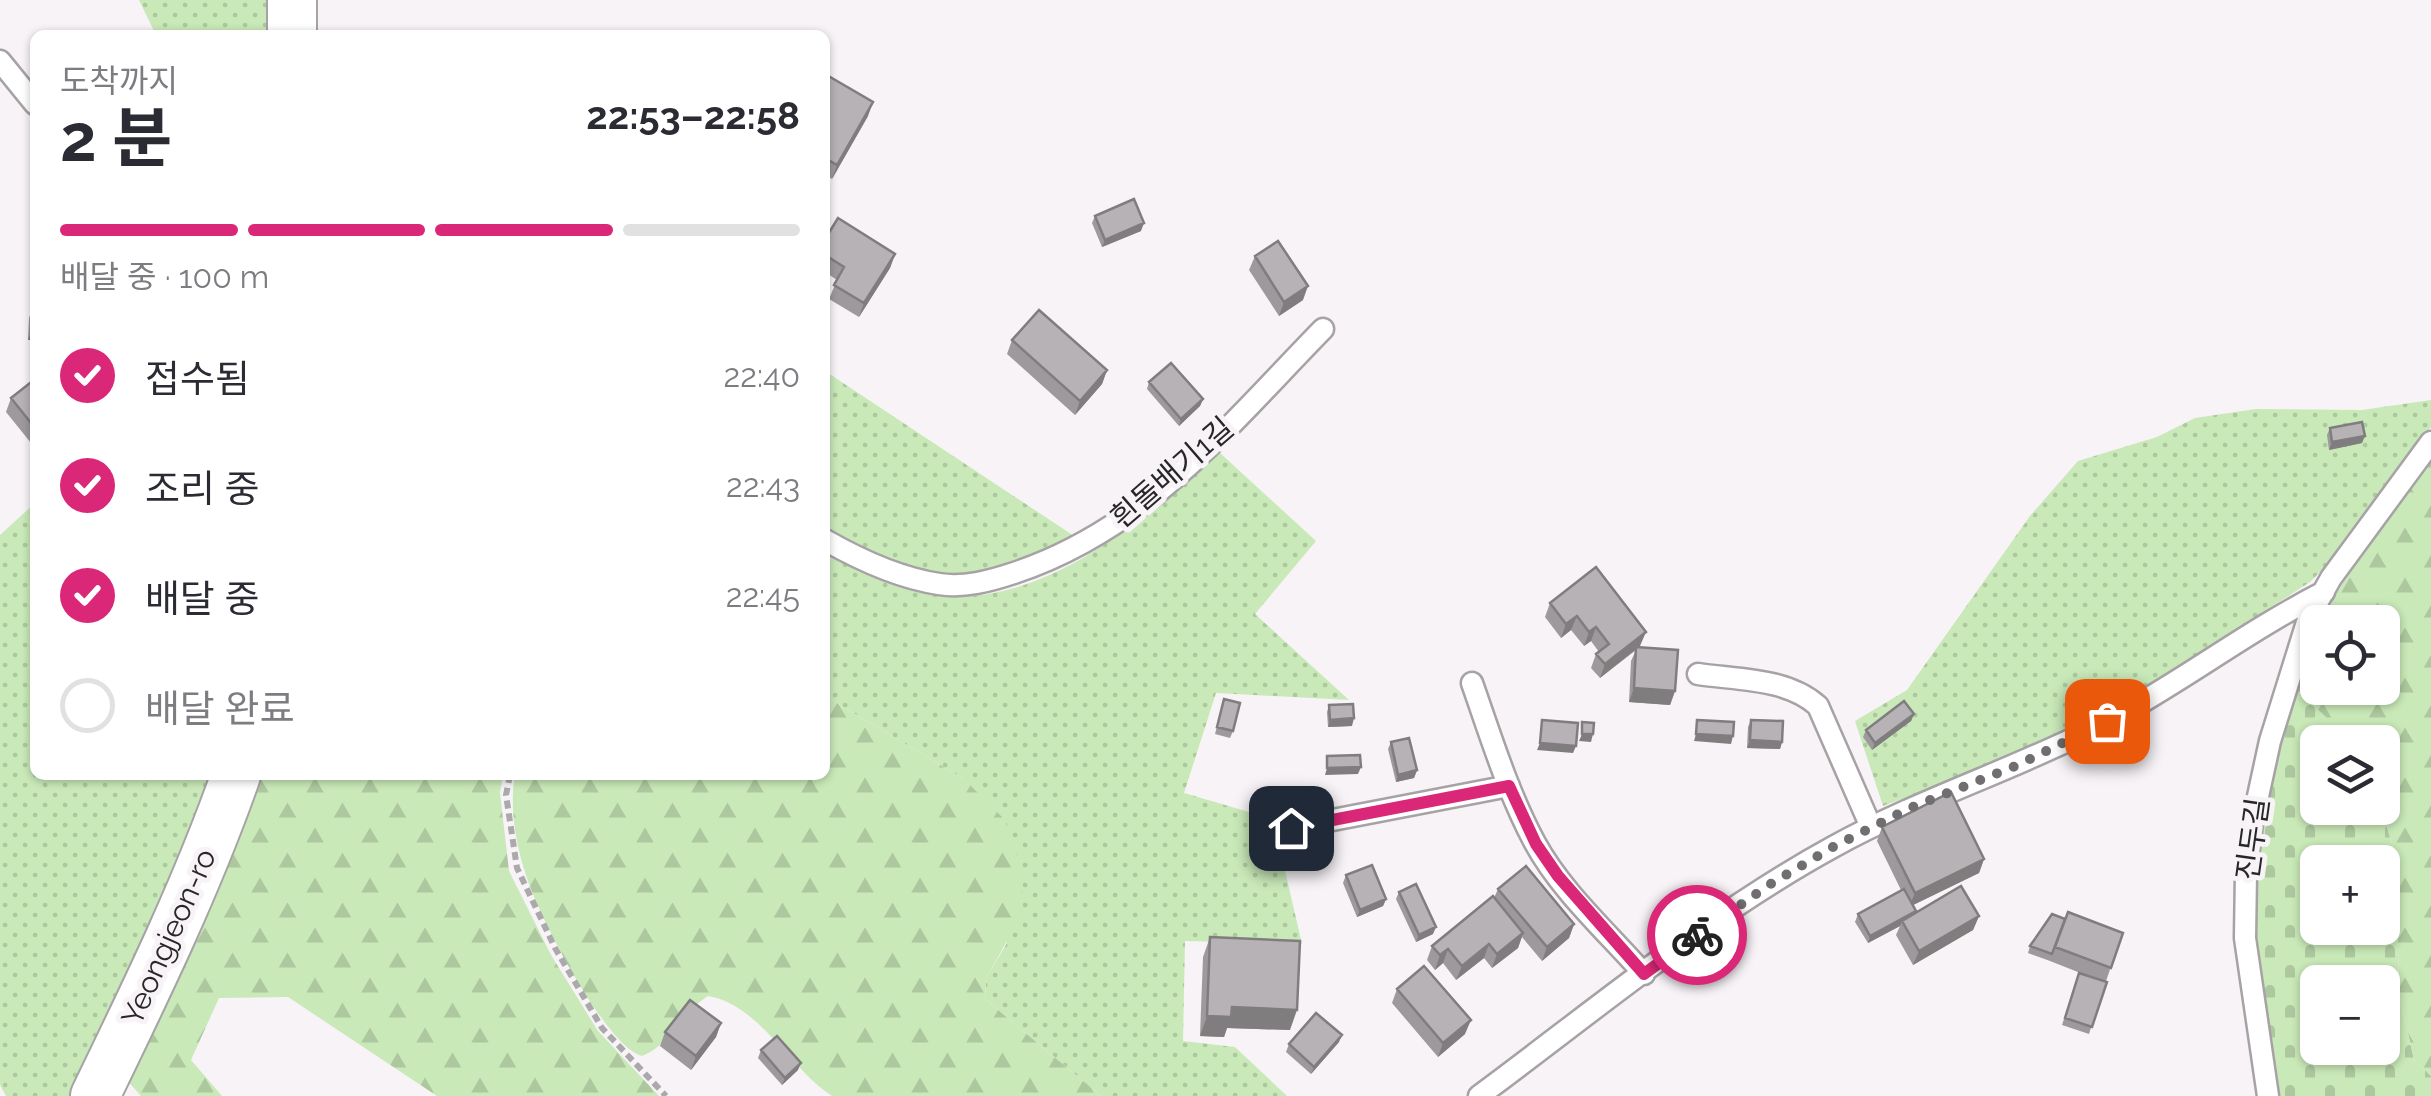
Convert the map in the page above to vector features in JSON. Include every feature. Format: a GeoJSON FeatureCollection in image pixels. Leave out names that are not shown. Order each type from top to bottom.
{"type":"FeatureCollection","features":[{"type":"Feature","properties":{"kind":"street"},"geometry":{"type":"LineString","coordinates":[[292,0],[292,30]]}},
{"type":"Feature","properties":{"kind":"street","name":"Yeongjeon-ro"},"geometry":{"type":"LineString","coordinates":[[94,1096],[178,920],[234,780]]}},
{"type":"Feature","properties":{"kind":"lane"},"geometry":{"type":"LineString","coordinates":[[0,61],[30,98]]}},
{"type":"Feature","properties":{"kind":"lane","name":"흰돌배기1길"},"geometry":{"type":"LineString","coordinates":[[830,542],[894,572],[941,584],[983,583],[1047,562],[1097,537],[1144,504],[1188,467],[1323,330]]}},
{"type":"Feature","properties":{"kind":"lane","name":"진두길"},"geometry":{"type":"LineString","coordinates":[[2268,1096],[2245,938],[2252,824],[2270,741],[2308,619],[2431,442]]}},
{"type":"Feature","properties":{"kind":"lane"},"geometry":{"type":"LineString","coordinates":[[1479,1096],[1769,885],[1871,827],[2018,765],[2147,700],[2272,619],[2324,592]]}},
{"type":"Feature","properties":{"kind":"lane"},"geometry":{"type":"LineString","coordinates":[[1698,674],[1780,685],[1805,694],[1818,706],[1871,827]]}},
{"type":"Feature","properties":{"kind":"lane"},"geometry":{"type":"LineString","coordinates":[[1472,684],[1509,786],[1536,844],[1558,876],[1644,974]]}},
{"type":"Feature","properties":{"kind":"lane"},"geometry":{"type":"LineString","coordinates":[[1291,828],[1509,786]]}},
{"type":"Feature","properties":{"kind":"path"},"geometry":{"type":"LineString","coordinates":[[509,780],[506,795],[517,868],[555,948],[602,1028],[666,1096]]}},
{"type":"Feature","properties":{"kind":"green space"},"geometry":{"type":"Polygon","coordinates":[[[139,0],[274,0],[274,30],[154,30],[139,0]]]}},
{"type":"Feature","properties":{"kind":"green space"},"geometry":{"type":"Polygon","coordinates":[[[830,374],[1074,536],[1006,566],[953,574],[900,562],[832,534],[830,374]]]}},
{"type":"Feature","properties":{"kind":"green space"},"geometry":{"type":"Polygon","coordinates":[[[2431,400],[2431,427],[2339,553],[2310,582],[2136,694],[2005,760],[1883,806],[1855,721],[1907,690],[2030,516],[2078,461],[2157,437],[2195,418],[2256,409],[2362,410],[2431,400]]]}},
{"type":"Feature","properties":{"kind":"green space"},"geometry":{"type":"Polygon","coordinates":[[[1220,453],[1316,541],[1255,614],[1349,700],[1216,693],[1184,793],[1273,819],[1302,944],[1185,941],[1183,1041],[1235,1047],[1287,1096],[1101,1096],[985,999],[986,978],[1007,943],[964,779],[830,699],[830,554],[915,591],[947,596],[986,594],[1024,585],[1060,570],[1129,528],[1220,453]]]}},
{"type":"Feature","properties":{"kind":"green space"},"geometry":{"type":"Polygon","coordinates":[[[2431,455],[2431,1076],[2414,1060],[2400,997],[2400,845],[2392,845],[2386,825],[2400,825],[2400,725],[2334,725],[2313,705],[2400,705],[2400,605],[2329,605],[2431,455]]]}},
{"type":"Feature","properties":{"kind":"green space"},"geometry":{"type":"Polygon","coordinates":[[[30,508],[30,780],[211,780],[157,926],[69,1096],[6,1096],[0,1085],[0,535],[30,508]]]}},
{"type":"Feature","properties":{"kind":"green space"},"geometry":{"type":"Polygon","coordinates":[[[2296,689],[2300,705],[2313,705],[2334,725],[2300,725],[2300,825],[2386,825],[2392,845],[2300,845],[2300,945],[2398,945],[2398,965],[2300,965],[2300,1065],[2400,1065],[2400,997],[2414,1060],[2431,1076],[2431,1096],[2279,1096],[2258,983],[2253,913],[2258,848],[2270,783],[2296,689]]]}},
{"type":"Feature","properties":{"kind":"green space"},"geometry":{"type":"Polygon","coordinates":[[[830,699],[964,779],[1005,820],[1021,866],[1023,913],[986,978],[985,999],[1101,1096],[832,1096],[743,1011],[708,996],[661,1044],[642,1056],[610,1029],[558,947],[526,875],[514,826],[515,780],[830,780],[830,699]]]}},
{"type":"Feature","properties":{"kind":"green space"},"geometry":{"type":"Polygon","coordinates":[[[254,780],[502,780],[500,793],[509,871],[551,955],[598,1031],[659,1096],[437,1096],[288,997],[219,998],[191,1060],[222,1096],[141,1096],[125,1078],[254,780]]]}},
{"type":"Feature","properties":{"kind":"building"},"geometry":{"type":"Polygon","coordinates":[[[830,77],[873,102],[837,165],[830,161],[830,77]]]}},
{"type":"Feature","properties":{"kind":"building"},"geometry":{"type":"Polygon","coordinates":[[[1134,199],[1144,223],[1105,240],[1095,216],[1134,199]]]}},
{"type":"Feature","properties":{"kind":"building"},"geometry":{"type":"Polygon","coordinates":[[[838,218],[895,254],[864,303],[834,285],[844,267],[830,258],[830,231],[838,218]]]}},
{"type":"Feature","properties":{"kind":"building"},"geometry":{"type":"Polygon","coordinates":[[[1278,241],[1308,286],[1284,302],[1255,256],[1278,241]]]}},
{"type":"Feature","properties":{"kind":"building"},"geometry":{"type":"Polygon","coordinates":[[[1039,310],[1107,370],[1080,401],[1012,340],[1039,310]]]}},
{"type":"Feature","properties":{"kind":"building"},"geometry":{"type":"Polygon","coordinates":[[[1171,363],[1203,399],[1181,419],[1149,382],[1171,363]]]}},
{"type":"Feature","properties":{"kind":"building"},"geometry":{"type":"Polygon","coordinates":[[[30,383],[30,422],[11,398],[30,383]]]}},
{"type":"Feature","properties":{"kind":"building"},"geometry":{"type":"Polygon","coordinates":[[[2362,422],[2365,436],[2332,442],[2330,428],[2362,422]]]}},
{"type":"Feature","properties":{"kind":"building"},"geometry":{"type":"Polygon","coordinates":[[[1596,567],[1646,632],[1605,664],[1596,654],[1609,644],[1596,627],[1589,632],[1577,616],[1566,624],[1550,603],[1596,567]]]}},
{"type":"Feature","properties":{"kind":"building"},"geometry":{"type":"Polygon","coordinates":[[[1636,647],[1678,650],[1675,691],[1634,688],[1636,647]]]}},
{"type":"Feature","properties":{"kind":"building"},"geometry":{"type":"Polygon","coordinates":[[[1224,699],[1240,703],[1233,731],[1217,727],[1224,699]]]}},
{"type":"Feature","properties":{"kind":"building"},"geometry":{"type":"Polygon","coordinates":[[[1904,701],[1914,714],[1875,743],[1866,730],[1904,701]]]}},
{"type":"Feature","properties":{"kind":"building"},"geometry":{"type":"Polygon","coordinates":[[[1353,704],[1354,718],[1330,720],[1329,705],[1353,704]]]}},
{"type":"Feature","properties":{"kind":"building"},"geometry":{"type":"Polygon","coordinates":[[[1542,720],[1578,723],[1576,746],[1540,743],[1542,720]]]}},
{"type":"Feature","properties":{"kind":"building"},"geometry":{"type":"Polygon","coordinates":[[[1697,720],[1734,722],[1733,736],[1696,734],[1697,720]]]}},
{"type":"Feature","properties":{"kind":"building"},"geometry":{"type":"Polygon","coordinates":[[[1751,720],[1783,721],[1782,742],[1750,740],[1751,720]]]}},
{"type":"Feature","properties":{"kind":"building"},"geometry":{"type":"Polygon","coordinates":[[[1582,722],[1594,723],[1593,734],[1582,734],[1582,722]]]}},
{"type":"Feature","properties":{"kind":"building"},"geometry":{"type":"Polygon","coordinates":[[[1409,738],[1417,770],[1398,775],[1391,742],[1409,738]]]}},
{"type":"Feature","properties":{"kind":"building"},"geometry":{"type":"Polygon","coordinates":[[[1360,755],[1361,767],[1327,768],[1327,756],[1360,755]]]}},
{"type":"Feature","properties":{"kind":"building"},"geometry":{"type":"Polygon","coordinates":[[[1951,792],[1984,859],[1915,893],[1882,827],[1951,792]]]}},
{"type":"Feature","properties":{"kind":"building"},"geometry":{"type":"Polygon","coordinates":[[[1372,865],[1386,899],[1360,910],[1346,875],[1372,865]]]}},
{"type":"Feature","properties":{"kind":"building"},"geometry":{"type":"Polygon","coordinates":[[[1526,866],[1574,924],[1547,947],[1498,889],[1526,866]]]}},
{"type":"Feature","properties":{"kind":"building"},"geometry":{"type":"Polygon","coordinates":[[[1416,884],[1436,927],[1419,935],[1399,892],[1416,884]]]}},
{"type":"Feature","properties":{"kind":"building"},"geometry":{"type":"Polygon","coordinates":[[[1961,886],[1979,916],[1919,951],[1902,921],[1961,886]]]}},
{"type":"Feature","properties":{"kind":"building"},"geometry":{"type":"Polygon","coordinates":[[[1904,889],[1916,911],[1870,936],[1858,914],[1904,889]]]}},
{"type":"Feature","properties":{"kind":"building"},"geometry":{"type":"Polygon","coordinates":[[[1493,896],[1523,933],[1497,954],[1489,944],[1462,966],[1448,949],[1440,955],[1432,946],[1493,896]]]}},
{"type":"Feature","properties":{"kind":"building"},"geometry":{"type":"Polygon","coordinates":[[[2068,912],[2123,933],[2111,968],[2055,947],[2068,912]]]}},
{"type":"Feature","properties":{"kind":"building"},"geometry":{"type":"Polygon","coordinates":[[[2052,914],[2065,919],[2052,954],[2030,946],[2052,914]]]}},
{"type":"Feature","properties":{"kind":"building"},"geometry":{"type":"Polygon","coordinates":[[[1210,937],[1300,941],[1297,1010],[1232,1007],[1231,1017],[1207,1016],[1210,937]]]}},
{"type":"Feature","properties":{"kind":"building"},"geometry":{"type":"Polygon","coordinates":[[[1424,966],[1471,1020],[1443,1043],[1397,989],[1424,966]]]}},
{"type":"Feature","properties":{"kind":"building"},"geometry":{"type":"Polygon","coordinates":[[[2079,973],[2107,982],[2092,1027],[2065,1018],[2079,973]]]}},
{"type":"Feature","properties":{"kind":"building"},"geometry":{"type":"Polygon","coordinates":[[[690,1000],[721,1023],[696,1056],[665,1032],[690,1000]]]}},
{"type":"Feature","properties":{"kind":"building"},"geometry":{"type":"Polygon","coordinates":[[[1316,1013],[1342,1035],[1314,1067],[1289,1044],[1316,1013]]]}},
{"type":"Feature","properties":{"kind":"building"},"geometry":{"type":"Polygon","coordinates":[[[777,1036],[801,1063],[785,1078],[761,1050],[777,1036]]]}},
{"type":"Feature","properties":{"kind":"way so far"},"geometry":{"type":"LineString","coordinates":[[1697,935],[1833,847],[1910,808],[2018,765],[2107,721]]}},
{"type":"Feature","properties":{"kind":"route"},"geometry":{"type":"LineString","coordinates":[[1291,828],[1509,786],[1536,844],[1558,876],[1644,974],[1697,935]]}}]}
